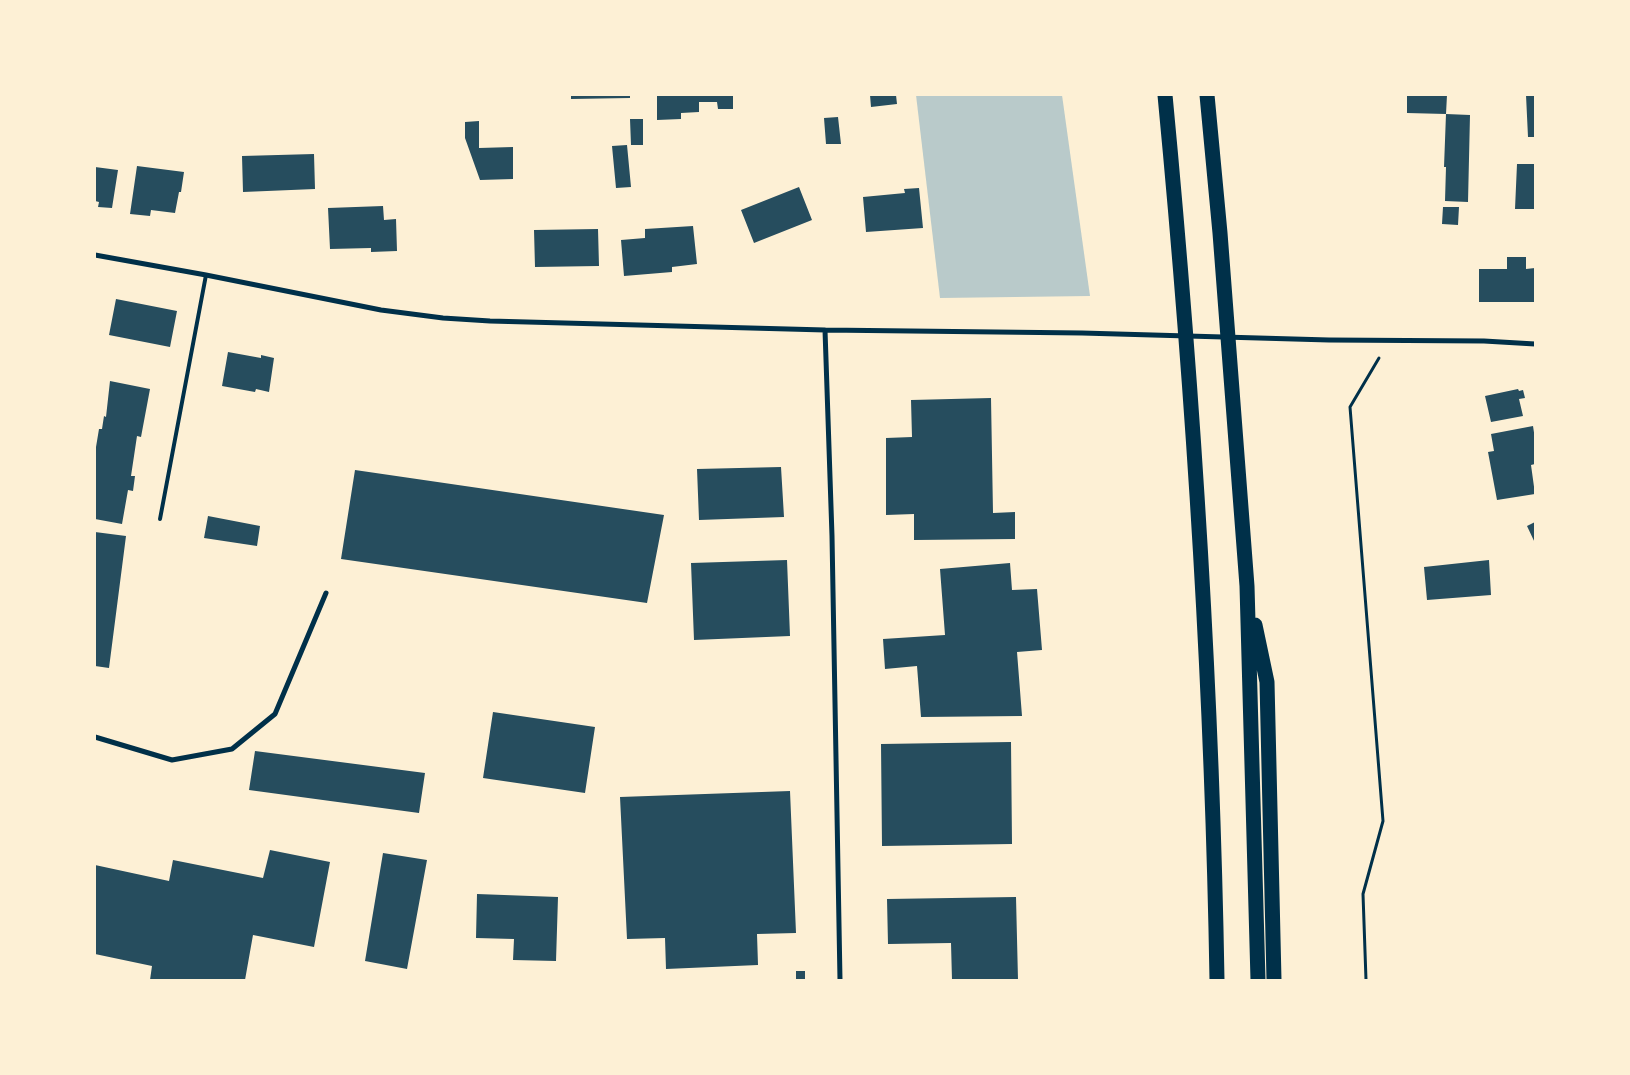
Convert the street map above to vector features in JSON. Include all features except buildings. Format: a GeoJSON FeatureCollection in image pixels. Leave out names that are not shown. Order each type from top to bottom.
{"type":"FeatureCollection","features":[{"type":"Feature","properties":{"kind":"highway"},"geometry":{"type":"LineString","coordinates":[[1165,95],[1184,307],[1198,500],[1211,753],[1217,980]]}},
{"type":"Feature","properties":{"kind":"highway"},"geometry":{"type":"LineString","coordinates":[[1207,95],[1220,234],[1247,586],[1258,980]]}},
{"type":"Feature","properties":{"kind":"highway"},"geometry":{"type":"LineString","coordinates":[[1247,586],[1267,682],[1274,980]]}},
{"type":"Feature","properties":{"kind":"street"},"geometry":{"type":"LineString","coordinates":[[95,255],[381,310],[443,318],[490,321],[825,330],[1082,333],[1329,340],[1484,341],[1535,344]]}},
{"type":"Feature","properties":{"kind":"street"},"geometry":{"type":"LineString","coordinates":[[825,330],[832,546],[840,980]]}},
{"type":"Feature","properties":{"kind":"street"},"geometry":{"type":"LineString","coordinates":[[95,737],[172,760],[232,749],[275,714],[326,593]]}},
{"type":"Feature","properties":{"kind":"lane"},"geometry":{"type":"LineString","coordinates":[[160,519],[206,275]]}},
{"type":"Feature","properties":{"kind":"path"},"geometry":{"type":"LineString","coordinates":[[1366,980],[1363,894],[1383,821],[1350,408],[1389,340]]}},
{"type":"Feature","properties":{"kind":"shaded area"},"geometry":{"type":"Polygon","coordinates":[[[916,95],[1062,95],[1090,296],[940,298],[916,95]]]}}]}
